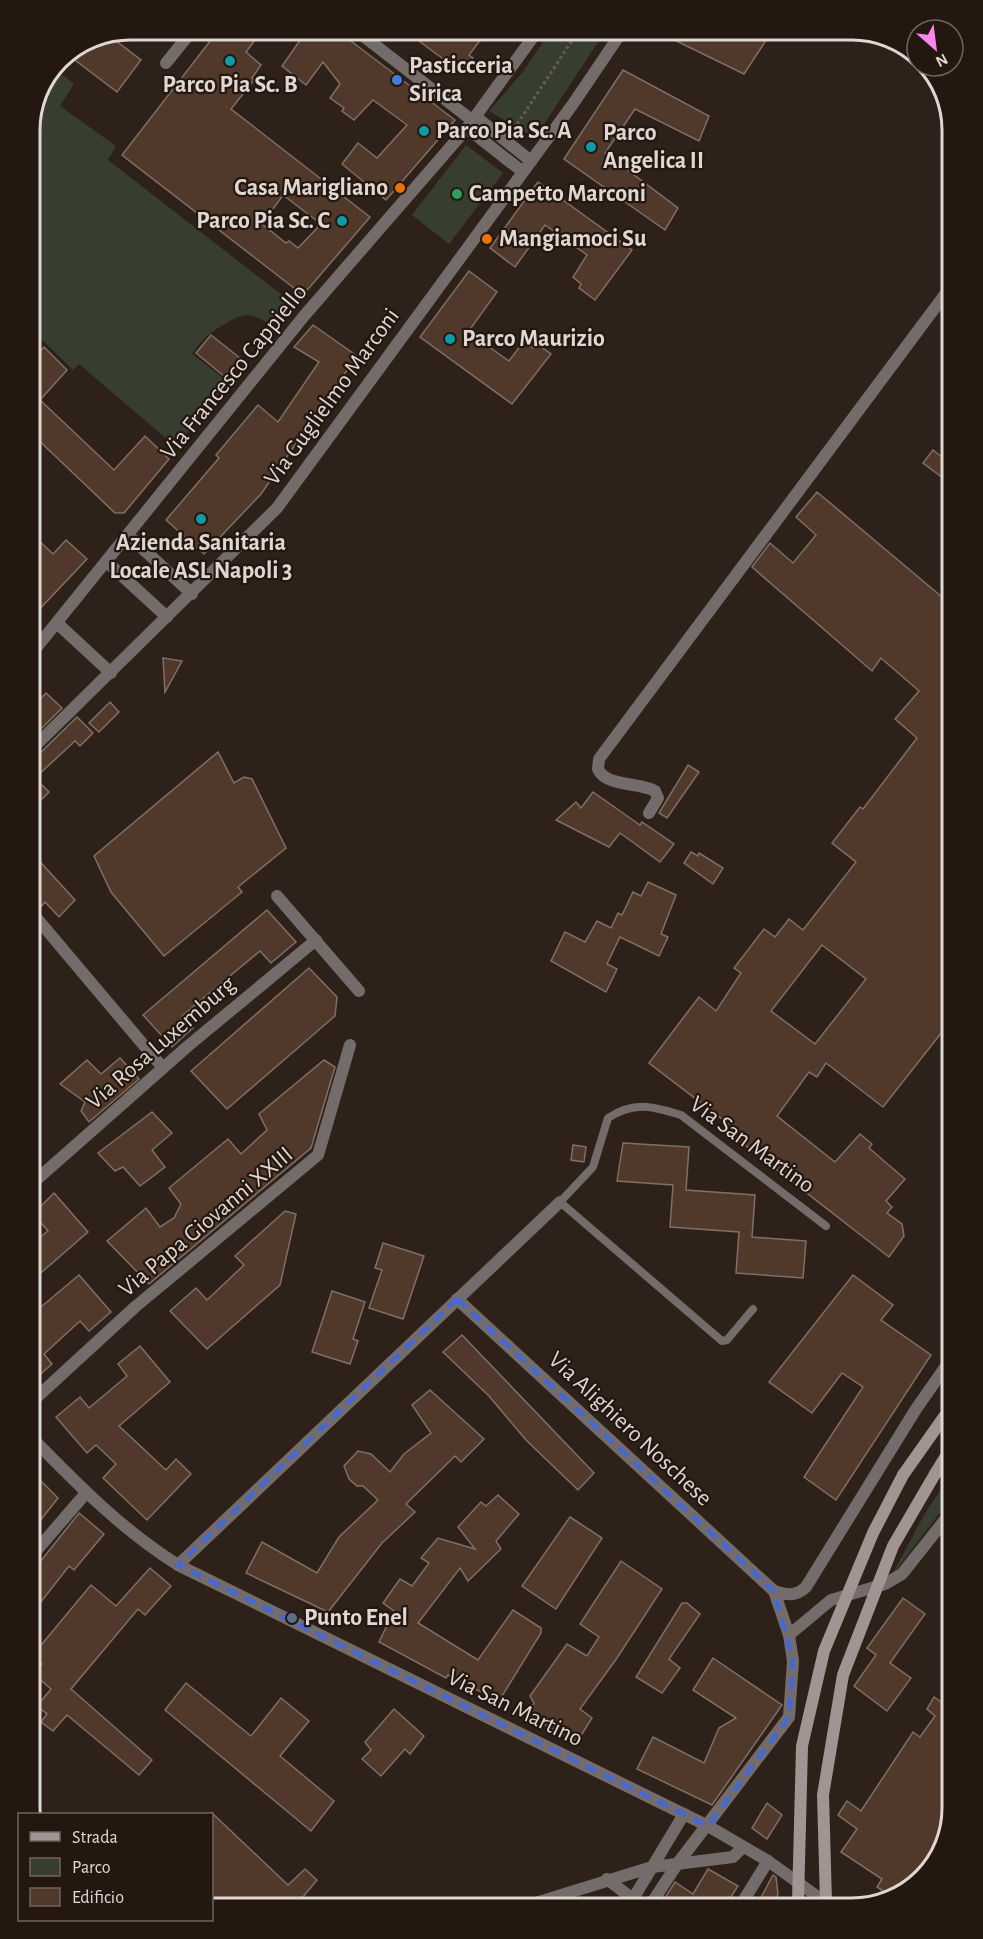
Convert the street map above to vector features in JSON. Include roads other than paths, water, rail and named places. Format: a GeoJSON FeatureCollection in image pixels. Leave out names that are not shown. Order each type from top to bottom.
{"type":"FeatureCollection","features":[{"type":"Feature","properties":{"kind":"main road"},"geometry":{"type":"LineString","coordinates":[[798,1898],[802,1746],[824,1651],[873,1533],[903,1475],[942,1420]]}},
{"type":"Feature","properties":{"kind":"main road"},"geometry":{"type":"LineString","coordinates":[[826,1898],[823,1795],[843,1675],[893,1546],[942,1463]]}},
{"type":"Feature","properties":{"kind":"street"},"geometry":{"type":"LineString","coordinates":[[166,63],[185,40]]}},
{"type":"Feature","properties":{"kind":"street"},"geometry":{"type":"LineString","coordinates":[[369,40],[472,122],[531,160]]}},
{"type":"Feature","properties":{"kind":"street","name":"Via Francesco Cappiello"},"geometry":{"type":"LineString","coordinates":[[41,644],[304,316],[472,122],[531,41]]}},
{"type":"Feature","properties":{"kind":"street","name":"Via Guglielmo Marconi"},"geometry":{"type":"LineString","coordinates":[[41,741],[111,674],[277,508],[573,104],[616,41]]}},
{"type":"Feature","properties":{"kind":"street"},"geometry":{"type":"LineString","coordinates":[[472,122],[523,172]]}},
{"type":"Feature","properties":{"kind":"street"},"geometry":{"type":"LineString","coordinates":[[649,813],[658,798],[655,791],[636,784],[608,780],[598,769],[599,759],[942,298]]}},
{"type":"Feature","properties":{"kind":"street"},"geometry":{"type":"LineString","coordinates":[[129,536],[192,594]]}},
{"type":"Feature","properties":{"kind":"street"},"geometry":{"type":"LineString","coordinates":[[107,562],[167,617]]}},
{"type":"Feature","properties":{"kind":"street"},"geometry":{"type":"LineString","coordinates":[[58,624],[111,674]]}},
{"type":"Feature","properties":{"kind":"street"},"geometry":{"type":"LineString","coordinates":[[277,896],[359,991]]}},
{"type":"Feature","properties":{"kind":"street"},"geometry":{"type":"LineString","coordinates":[[41,923],[163,1068]]}},
{"type":"Feature","properties":{"kind":"street","name":"Via Rosa Luxemburg"},"geometry":{"type":"LineString","coordinates":[[40,1176],[163,1068],[316,940]]}},
{"type":"Feature","properties":{"kind":"street","name":"Via Papa Giovanni XXIII"},"geometry":{"type":"LineString","coordinates":[[40,1394],[135,1307],[318,1155],[350,1045]]}},
{"type":"Feature","properties":{"kind":"street","name":"Via San Martino"},"geometry":{"type":"LineString","coordinates":[[178,1565],[560,1202]]}},
{"type":"Feature","properties":{"kind":"street","name":"Via Alighiero Noschese"},"geometry":{"type":"LineString","coordinates":[[457,1299],[774,1591]]}},
{"type":"Feature","properties":{"kind":"street"},"geometry":{"type":"LineString","coordinates":[[774,1591],[789,1595],[798,1594],[806,1587],[916,1409],[942,1372]]}},
{"type":"Feature","properties":{"kind":"street","name":"Via San Martino"},"geometry":{"type":"LineString","coordinates":[[40,1446],[86,1493],[141,1541],[178,1565],[708,1826],[768,1861],[820,1898]]}},
{"type":"Feature","properties":{"kind":"street"},"geometry":{"type":"LineString","coordinates":[[40,1546],[86,1493]]}},
{"type":"Feature","properties":{"kind":"street"},"geometry":{"type":"LineString","coordinates":[[789,1635],[831,1600],[885,1584],[903,1574],[942,1524]]}},
{"type":"Feature","properties":{"kind":"street"},"geometry":{"type":"LineString","coordinates":[[655,1898],[678,1863],[789,1717],[793,1661],[789,1635],[774,1591]]}},
{"type":"Feature","properties":{"kind":"street"},"geometry":{"type":"LineString","coordinates":[[633,1898],[684,1814]]}},
{"type":"Feature","properties":{"kind":"street"},"geometry":{"type":"LineString","coordinates":[[550,1898],[652,1867],[733,1857],[744,1847]]}},
{"type":"Feature","properties":{"kind":"street"},"geometry":{"type":"LineString","coordinates":[[745,1898],[768,1861]]}},
{"type":"Feature","properties":{"kind":"street"},"geometry":{"type":"LineString","coordinates":[[607,1879],[619,1885],[629,1898]]}},
{"type":"Feature","properties":{"kind":"lane","name":"Via San Martino"},"geometry":{"type":"LineString","coordinates":[[560,1202],[593,1167],[608,1118],[628,1106],[661,1109],[681,1115],[826,1226]]}},
{"type":"Feature","properties":{"kind":"lane"},"geometry":{"type":"LineString","coordinates":[[560,1202],[722,1341],[727,1340],[753,1310]]}},
{"type":"Feature","properties":{"kind":"place","name":"Parco Pia Sc. B"},"geometry":{"type":"Point","coordinates":[230,61]}},
{"type":"Feature","properties":{"kind":"place","name":"Pasticceria Sirica"},"geometry":{"type":"Point","coordinates":[397,80]}},
{"type":"Feature","properties":{"kind":"place","name":"Parco Pia Sc. A"},"geometry":{"type":"Point","coordinates":[424,131]}},
{"type":"Feature","properties":{"kind":"place","name":"Parco Angelica II"},"geometry":{"type":"Point","coordinates":[591,147]}},
{"type":"Feature","properties":{"kind":"place","name":"Casa Marigliano"},"geometry":{"type":"Point","coordinates":[400,188]}},
{"type":"Feature","properties":{"kind":"place","name":"Campetto Marconi"},"geometry":{"type":"Point","coordinates":[457,194]}},
{"type":"Feature","properties":{"kind":"place","name":"Parco Pia Sc. C"},"geometry":{"type":"Point","coordinates":[342,221]}},
{"type":"Feature","properties":{"kind":"place","name":"Mangiamoci Su"},"geometry":{"type":"Point","coordinates":[487,239]}},
{"type":"Feature","properties":{"kind":"place","name":"Parco Maurizio"},"geometry":{"type":"Point","coordinates":[450,339]}},
{"type":"Feature","properties":{"kind":"place","name":"Azienda Sanitaria Locale ASL Napoli 3"},"geometry":{"type":"Point","coordinates":[201,519]}},
{"type":"Feature","properties":{"kind":"place","name":"Punto Enel"},"geometry":{"type":"Point","coordinates":[292,1618]}}]}
